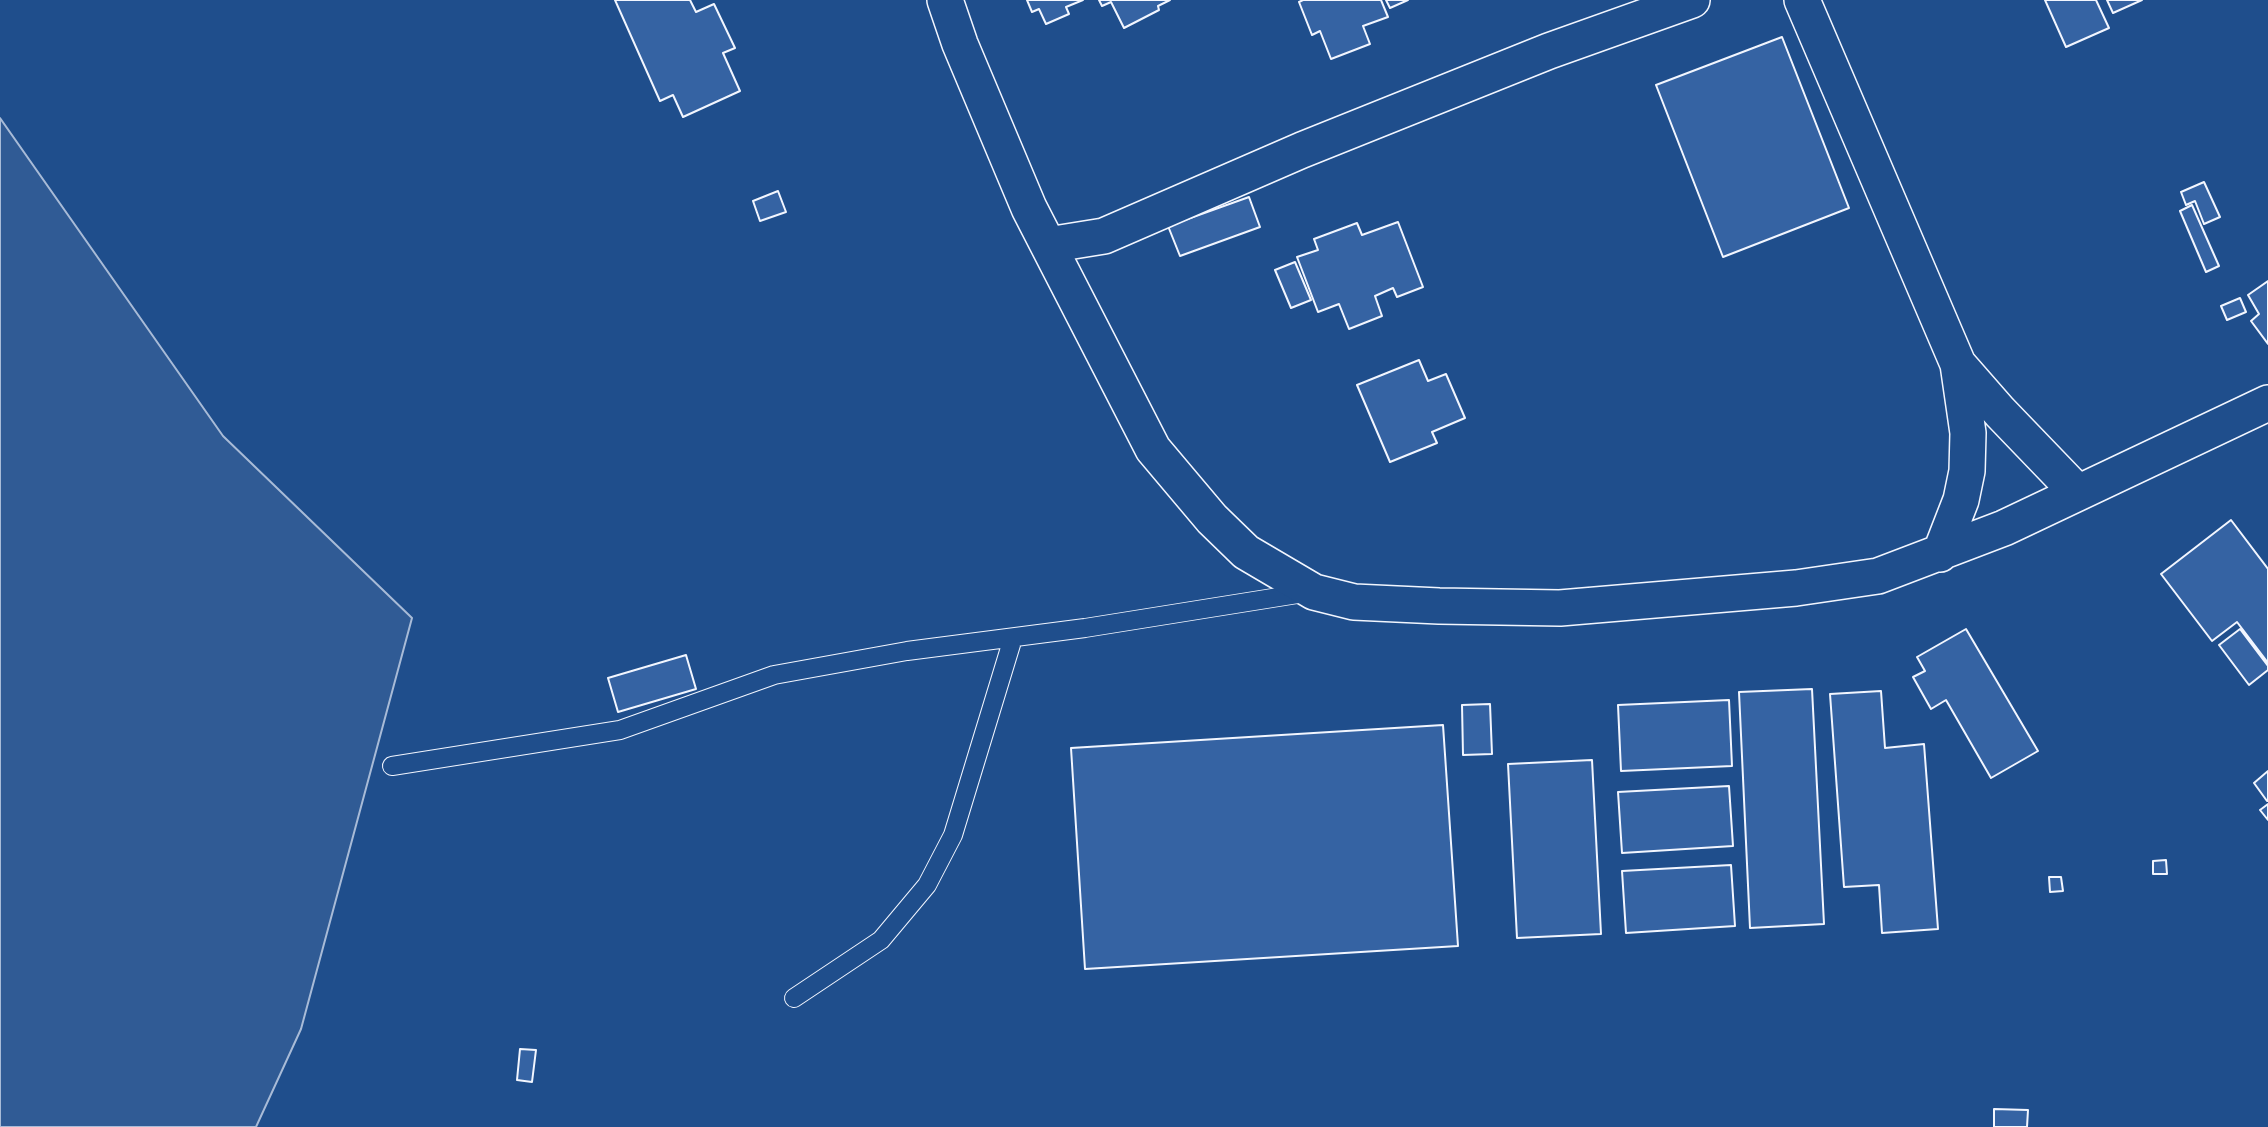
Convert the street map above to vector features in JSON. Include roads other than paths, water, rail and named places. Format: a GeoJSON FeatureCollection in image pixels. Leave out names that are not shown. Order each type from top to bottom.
{"type":"FeatureCollection","features":[{"type":"Feature","properties":{"kind":"street"},"geometry":{"type":"LineString","coordinates":[[945,0],[960,44],[1029,208],[1153,449],[1212,519],[1246,552],[1314,592],[1354,602],[1560,608],[1796,588],[1878,576],[2004,528],[2268,403]]}},
{"type":"Feature","properties":{"kind":"street"},"geometry":{"type":"LineString","coordinates":[[1048,245],[1104,236],[1302,150],[1549,51],[1692,0]]}},
{"type":"Feature","properties":{"kind":"street"},"geometry":{"type":"LineString","coordinates":[[1802,0],[1958,364],[1968,433],[1966,471],[1962,500],[1940,554]]}},
{"type":"Feature","properties":{"kind":"street"},"geometry":{"type":"LineString","coordinates":[[1958,364],[2077,492]]}},
{"type":"Feature","properties":{"kind":"lane"},"geometry":{"type":"LineString","coordinates":[[392,766],[620,730],[774,675],[907,651],[1013,638],[1314,592]]}},
{"type":"Feature","properties":{"kind":"lane"},"geometry":{"type":"LineString","coordinates":[[794,998],[881,940],[927,885],[953,835],[1013,638]]}}]}
